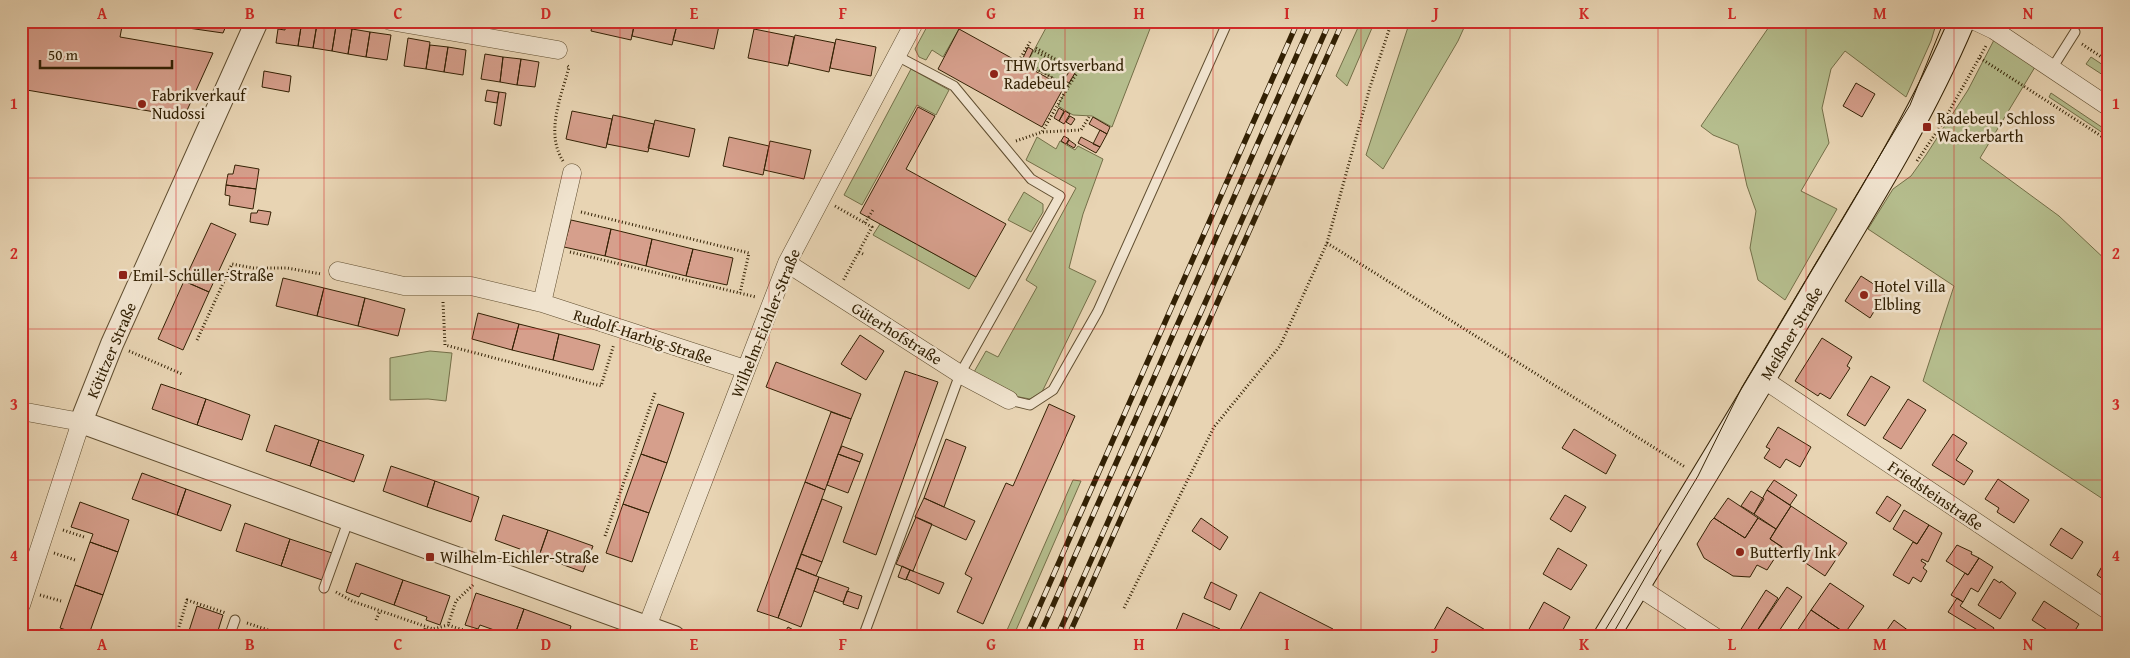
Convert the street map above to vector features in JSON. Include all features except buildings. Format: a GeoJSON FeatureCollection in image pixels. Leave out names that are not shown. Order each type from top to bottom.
{"type":"FeatureCollection","features":[{"type":"Feature","properties":{"kind":"main road","name":"Meißner Straße"},"geometry":{"type":"LineString","coordinates":[[1606,637],[1763,379],[1923,105],[1962,21]]}},
{"type":"Feature","properties":{"kind":"street","name":"Kötitzer Straße"},"geometry":{"type":"LineString","coordinates":[[21,605],[81,422],[112,344],[258,21]]}},
{"type":"Feature","properties":{"kind":"street"},"geometry":{"type":"LineString","coordinates":[[390,21],[558,50]]}},
{"type":"Feature","properties":{"kind":"street","name":"Wilhelm-Eichler-Straße"},"geometry":{"type":"LineString","coordinates":[[646,631],[787,263],[915,21]]}},
{"type":"Feature","properties":{"kind":"street"},"geometry":{"type":"LineString","coordinates":[[1975,21],[1994,30],[2051,70],[2109,107]]}},
{"type":"Feature","properties":{"kind":"street"},"geometry":{"type":"LineString","coordinates":[[542,302],[572,173]]}},
{"type":"Feature","properties":{"kind":"street","name":"Güterhofstraße"},"geometry":{"type":"LineString","coordinates":[[787,263],[960,374],[1009,400]]}},
{"type":"Feature","properties":{"kind":"street","name":"Rudolf-Harbig-Straße"},"geometry":{"type":"LineString","coordinates":[[338,271],[404,286],[471,286],[542,302],[745,369]]}},
{"type":"Feature","properties":{"kind":"street","name":"Friedsteinstraße"},"geometry":{"type":"LineString","coordinates":[[1763,379],[2109,611]]}},
{"type":"Feature","properties":{"kind":"street"},"geometry":{"type":"LineString","coordinates":[[21,411],[81,422],[349,519],[646,631],[674,637]]}},
{"type":"Feature","properties":{"kind":"street"},"geometry":{"type":"LineString","coordinates":[[1637,586],[1715,637]]}},
{"type":"Feature","properties":{"kind":"lane"},"geometry":{"type":"LineString","coordinates":[[1009,400],[1030,405],[1053,390],[1106,294],[1228,21]]}},
{"type":"Feature","properties":{"kind":"lane"},"geometry":{"type":"LineString","coordinates":[[2051,70],[2073,35]]}},
{"type":"Feature","properties":{"kind":"lane"},"geometry":{"type":"LineString","coordinates":[[863,637],[960,374],[1060,196],[1031,179],[954,86],[897,56]]}},
{"type":"Feature","properties":{"kind":"lane"},"geometry":{"type":"LineString","coordinates":[[324,588],[349,519]]}},
{"type":"Feature","properties":{"kind":"lane"},"geometry":{"type":"LineString","coordinates":[[229,637],[234,620]]}},
{"type":"Feature","properties":{"kind":"path"},"geometry":{"type":"LineString","coordinates":[[1124,608],[1214,427],[1280,346],[1327,242],[1370,87],[1392,21]]}},
{"type":"Feature","properties":{"kind":"path"},"geometry":{"type":"LineString","coordinates":[[1912,167],[1942,124],[1994,30]]}},
{"type":"Feature","properties":{"kind":"path"},"geometry":{"type":"LineString","coordinates":[[2073,35],[2109,62]]}},
{"type":"Feature","properties":{"kind":"path"},"geometry":{"type":"LineString","coordinates":[[1030,42],[1020,59],[1068,87]]}},
{"type":"Feature","properties":{"kind":"path"},"geometry":{"type":"LineString","coordinates":[[1036,50],[1066,67]]}},
{"type":"Feature","properties":{"kind":"path"},"geometry":{"type":"LineString","coordinates":[[1980,58],[2109,141]]}},
{"type":"Feature","properties":{"kind":"path"},"geometry":{"type":"LineString","coordinates":[[569,67],[554,126],[554,142],[559,154],[572,173]]}},
{"type":"Feature","properties":{"kind":"path"},"geometry":{"type":"LineString","coordinates":[[1042,132],[1076,73]]}},
{"type":"Feature","properties":{"kind":"path"},"geometry":{"type":"LineString","coordinates":[[1003,146],[1042,132],[1081,130],[1089,117]]}},
{"type":"Feature","properties":{"kind":"path"},"geometry":{"type":"LineString","coordinates":[[822,199],[872,227],[836,294]]}},
{"type":"Feature","properties":{"kind":"path"},"geometry":{"type":"LineString","coordinates":[[554,249],[740,293],[749,253],[564,208]]}},
{"type":"Feature","properties":{"kind":"path"},"geometry":{"type":"LineString","coordinates":[[865,223],[873,210]]}},
{"type":"Feature","properties":{"kind":"path"},"geometry":{"type":"LineString","coordinates":[[1327,242],[1702,478]]}},
{"type":"Feature","properties":{"kind":"path"},"geometry":{"type":"LineString","coordinates":[[859,252],[865,255]]}},
{"type":"Feature","properties":{"kind":"path"},"geometry":{"type":"LineString","coordinates":[[197,340],[232,264],[253,268],[287,268],[332,276],[338,271]]}},
{"type":"Feature","properties":{"kind":"path"},"geometry":{"type":"LineString","coordinates":[[443,285],[445,345],[602,386],[619,327]]}},
{"type":"Feature","properties":{"kind":"path"},"geometry":{"type":"LineString","coordinates":[[112,344],[182,374]]}},
{"type":"Feature","properties":{"kind":"path"},"geometry":{"type":"LineString","coordinates":[[605,536],[655,393]]}},
{"type":"Feature","properties":{"kind":"path"},"geometry":{"type":"LineString","coordinates":[[448,625],[456,601],[475,580]]}},
{"type":"Feature","properties":{"kind":"path"},"geometry":{"type":"LineString","coordinates":[[324,588],[380,611],[433,629],[448,625],[484,637]]}},
{"type":"Feature","properties":{"kind":"path"},"geometry":{"type":"LineString","coordinates":[[376,620],[380,611]]}},
{"type":"Feature","properties":{"kind":"path"},"geometry":{"type":"LineString","coordinates":[[423,636],[426,626]]}},
{"type":"Feature","properties":{"kind":"green space"},"geometry":{"type":"Polygon","coordinates":[[[930,21],[963,22],[943,57],[932,50],[926,60],[919,57],[915,49],[930,21]]]}},
{"type":"Feature","properties":{"kind":"green space"},"geometry":{"type":"Polygon","coordinates":[[[1039,21],[1153,21],[1112,127],[1092,116],[1073,115],[1058,106],[1075,72],[1067,68],[1060,81],[1026,65],[1047,26],[1039,21]]]}},
{"type":"Feature","properties":{"kind":"green space"},"geometry":{"type":"Polygon","coordinates":[[[1361,21],[1375,21],[1347,86],[1336,76],[1361,21]]]}},
{"type":"Feature","properties":{"kind":"green space"},"geometry":{"type":"Polygon","coordinates":[[[1410,21],[1467,21],[1458,41],[1383,169],[1366,155],[1410,21]]]}},
{"type":"Feature","properties":{"kind":"green space"},"geometry":{"type":"Polygon","coordinates":[[[1773,21],[1937,21],[1931,41],[1906,97],[1845,51],[1831,69],[1822,108],[1829,143],[1801,191],[1837,209],[1785,300],[1758,280],[1750,248],[1756,211],[1747,186],[1738,145],[1713,135],[1701,126],[1773,21]]]}},
{"type":"Feature","properties":{"kind":"green space"},"geometry":{"type":"Polygon","coordinates":[[[1994,40],[2035,67],[1980,158],[2059,216],[2109,263],[2109,503],[1923,381],[1954,286],[1868,229],[1893,189],[1911,176],[1926,155],[1968,90],[1994,40]]]}},
{"type":"Feature","properties":{"kind":"green space"},"geometry":{"type":"Polygon","coordinates":[[[2091,57],[2109,69],[2109,79],[2086,64],[2091,57]]]}},
{"type":"Feature","properties":{"kind":"green space"},"geometry":{"type":"Polygon","coordinates":[[[911,69],[949,90],[936,115],[917,105],[862,205],[844,195],[911,69]]]}},
{"type":"Feature","properties":{"kind":"green space"},"geometry":{"type":"Polygon","coordinates":[[[2051,93],[2109,132],[2109,137],[2049,97],[2051,93]]]}},
{"type":"Feature","properties":{"kind":"green space"},"geometry":{"type":"Polygon","coordinates":[[[1037,137],[1056,149],[1060,141],[1075,150],[1078,146],[1103,159],[1083,214],[1069,268],[1096,281],[1042,392],[1030,399],[1014,396],[974,372],[986,351],[998,357],[1037,287],[1026,280],[1076,188],[1026,160],[1037,137]]]}},
{"type":"Feature","properties":{"kind":"green space"},"geometry":{"type":"Polygon","coordinates":[[[1024,192],[1043,204],[1043,212],[1031,232],[1008,220],[1024,192]]]}},
{"type":"Feature","properties":{"kind":"green space"},"geometry":{"type":"Polygon","coordinates":[[[880,224],[976,277],[969,289],[873,235],[880,224]]]}},
{"type":"Feature","properties":{"kind":"green space"},"geometry":{"type":"Polygon","coordinates":[[[430,351],[452,353],[446,401],[428,399],[390,400],[390,358],[430,351]]]}},
{"type":"Feature","properties":{"kind":"green space"},"geometry":{"type":"Polygon","coordinates":[[[1073,480],[1081,481],[1013,637],[1004,637],[1073,480]]]}},
{"type":"Feature","properties":{"kind":"tram line"},"geometry":{"type":"LineString","coordinates":[[1601,637],[1698,476],[1742,387],[1910,105],[1944,21]]}},
{"type":"Feature","properties":{"kind":"tram line"},"geometry":{"type":"LineString","coordinates":[[1611,637],[1661,550]]}},
{"type":"Feature","properties":{"kind":"railway"},"geometry":{"type":"LineString","coordinates":[[1026,637],[1298,21]]}},
{"type":"Feature","properties":{"kind":"railway"},"geometry":{"type":"LineString","coordinates":[[1039,637],[1312,21]]}},
{"type":"Feature","properties":{"kind":"railway"},"geometry":{"type":"LineString","coordinates":[[1057,637],[1330,21]]}},
{"type":"Feature","properties":{"kind":"railway"},"geometry":{"type":"LineString","coordinates":[[1068,637],[1343,21]]}},
{"type":"Feature","properties":{"kind":"place","name":"THW Ortsverband Radebeul"},"geometry":{"type":"Point","coordinates":[994,74]}},
{"type":"Feature","properties":{"kind":"place","name":"Fabrikverkauf Nudossi"},"geometry":{"type":"Point","coordinates":[142,104]}},
{"type":"Feature","properties":{"kind":"place","name":"Radebeul, Schloss Wackerbarth"},"geometry":{"type":"Point","coordinates":[1927,127]}},
{"type":"Feature","properties":{"kind":"place","name":"Emil-Schüller-Straße"},"geometry":{"type":"Point","coordinates":[123,275]}},
{"type":"Feature","properties":{"kind":"place","name":"Hotel Villa Elbling"},"geometry":{"type":"Point","coordinates":[1864,295]}},
{"type":"Feature","properties":{"kind":"place","name":"Butterfly Ink"},"geometry":{"type":"Point","coordinates":[1740,552]}},
{"type":"Feature","properties":{"kind":"place","name":"Wilhelm-Eichler-Straße"},"geometry":{"type":"Point","coordinates":[430,557]}}]}
